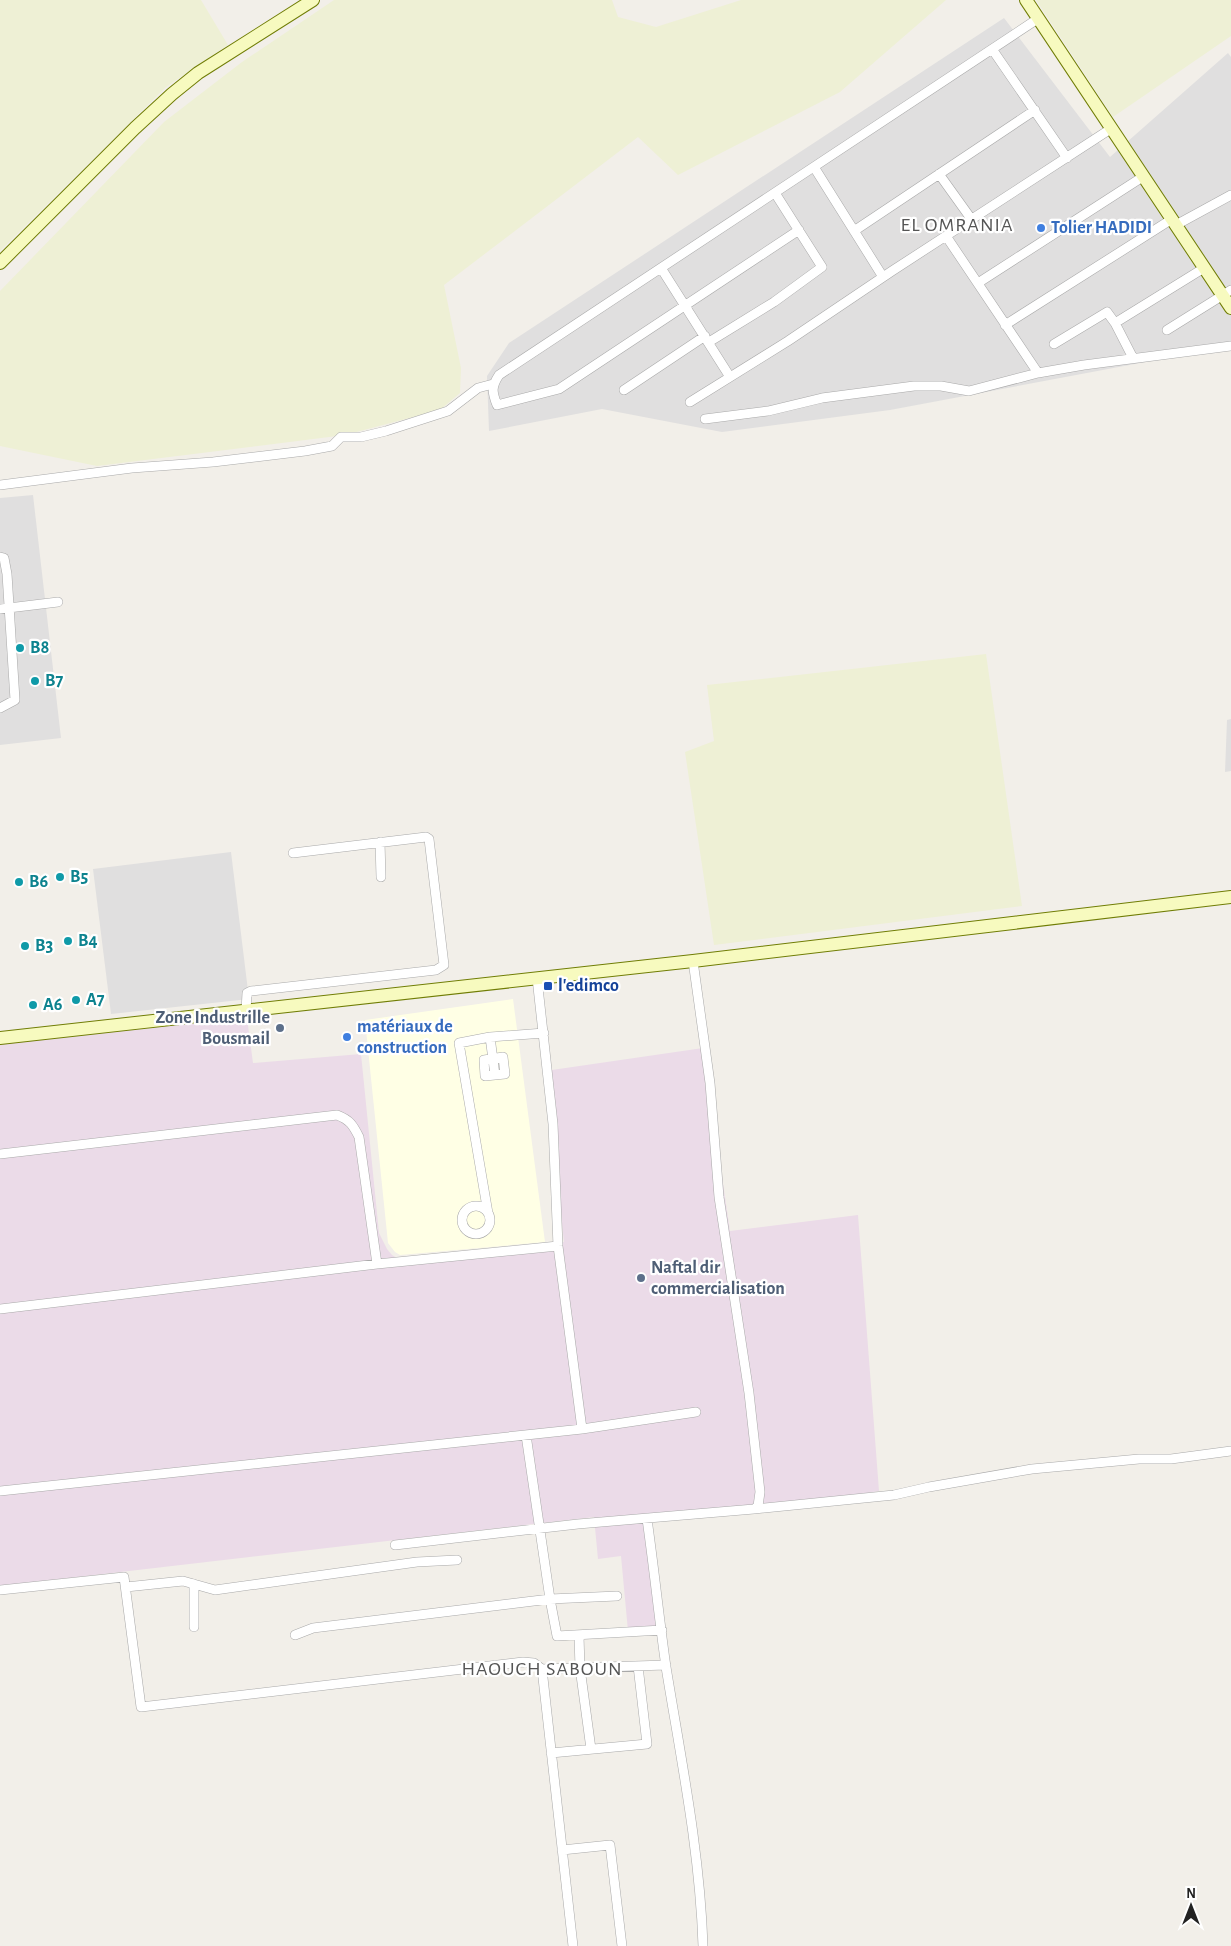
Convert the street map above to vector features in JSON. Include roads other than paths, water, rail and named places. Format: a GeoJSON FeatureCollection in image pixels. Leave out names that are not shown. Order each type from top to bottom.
{"type":"FeatureCollection","features":[{"type":"Feature","properties":{"kind":"main road"},"geometry":{"type":"LineString","coordinates":[[0,263],[135,128],[172,94],[198,73],[313,0]]}},
{"type":"Feature","properties":{"kind":"main road"},"geometry":{"type":"LineString","coordinates":[[1026,0],[1204,268],[1227,293],[1231,308]]}},
{"type":"Feature","properties":{"kind":"main road"},"geometry":{"type":"LineString","coordinates":[[0,1038],[693,961],[1231,897]]}},
{"type":"Feature","properties":{"kind":"street"},"geometry":{"type":"LineString","coordinates":[[799,230],[559,389],[497,404],[493,393],[493,384],[499,375],[1039,18]]}},
{"type":"Feature","properties":{"kind":"street"},"geometry":{"type":"LineString","coordinates":[[992,49],[1067,158]]}},
{"type":"Feature","properties":{"kind":"street"},"geometry":{"type":"LineString","coordinates":[[854,231],[1035,110]]}},
{"type":"Feature","properties":{"kind":"street"},"geometry":{"type":"LineString","coordinates":[[690,402],[788,341],[1112,128]]}},
{"type":"Feature","properties":{"kind":"street"},"geometry":{"type":"LineString","coordinates":[[814,167],[883,277]]}},
{"type":"Feature","properties":{"kind":"street"},"geometry":{"type":"LineString","coordinates":[[939,174],[972,220]]}},
{"type":"Feature","properties":{"kind":"street"},"geometry":{"type":"LineString","coordinates":[[978,283],[1144,176]]}},
{"type":"Feature","properties":{"kind":"street"},"geometry":{"type":"LineString","coordinates":[[624,390],[707,339],[774,302],[822,267],[775,193]]}},
{"type":"Feature","properties":{"kind":"street"},"geometry":{"type":"LineString","coordinates":[[1005,325],[1174,222],[1231,195]]}},
{"type":"Feature","properties":{"kind":"street"},"geometry":{"type":"LineString","coordinates":[[946,236],[1038,374]]}},
{"type":"Feature","properties":{"kind":"street"},"geometry":{"type":"LineString","coordinates":[[661,268],[730,377]]}},
{"type":"Feature","properties":{"kind":"street"},"geometry":{"type":"LineString","coordinates":[[1116,323],[1204,268]]}},
{"type":"Feature","properties":{"kind":"street"},"geometry":{"type":"LineString","coordinates":[[1167,330],[1227,293]]}},
{"type":"Feature","properties":{"kind":"street"},"geometry":{"type":"LineString","coordinates":[[1054,344],[1107,312],[1116,323],[1133,358]]}},
{"type":"Feature","properties":{"kind":"street"},"geometry":{"type":"LineString","coordinates":[[705,419],[768,411],[822,398],[914,386],[941,386],[969,391],[1084,364],[1231,346]]}},
{"type":"Feature","properties":{"kind":"street"},"geometry":{"type":"LineString","coordinates":[[0,485],[132,468],[222,461],[332,446],[341,437],[362,437],[386,432],[448,411],[478,388],[493,384]]}},
{"type":"Feature","properties":{"kind":"street"},"geometry":{"type":"LineString","coordinates":[[0,556],[4,558],[5,562],[10,608],[15,700],[0,708]]}},
{"type":"Feature","properties":{"kind":"street"},"geometry":{"type":"LineString","coordinates":[[0,609],[58,602]]}},
{"type":"Feature","properties":{"kind":"street"},"geometry":{"type":"LineString","coordinates":[[246,1011],[246,997],[251,991],[436,970],[444,966],[429,840],[424,836],[293,854]]}},
{"type":"Feature","properties":{"kind":"street"},"geometry":{"type":"LineString","coordinates":[[380,842],[381,877]]}},
{"type":"Feature","properties":{"kind":"street"},"geometry":{"type":"LineString","coordinates":[[693,961],[710,1083],[719,1197],[749,1393],[760,1492],[760,1502],[754,1509]]}},
{"type":"Feature","properties":{"kind":"street"},"geometry":{"type":"LineString","coordinates":[[537,978],[553,1124],[558,1246],[582,1429]]}},
{"type":"Feature","properties":{"kind":"street"},"geometry":{"type":"LineString","coordinates":[[488,1212],[459,1043],[544,1033]]}},
{"type":"Feature","properties":{"kind":"street"},"geometry":{"type":"LineString","coordinates":[[490,1038],[493,1059],[484,1060],[485,1076],[495,1075]]}},
{"type":"Feature","properties":{"kind":"street"},"geometry":{"type":"LineString","coordinates":[[0,1154],[337,1115],[348,1119],[359,1137],[377,1264]]}},
{"type":"Feature","properties":{"kind":"street"},"geometry":{"type":"LineString","coordinates":[[0,1309],[377,1264],[558,1246]]}},
{"type":"Feature","properties":{"kind":"street"},"geometry":{"type":"LineString","coordinates":[[0,1490],[582,1429],[696,1412]]}},
{"type":"Feature","properties":{"kind":"street"},"geometry":{"type":"LineString","coordinates":[[526,1435],[557,1636],[662,1630]]}},
{"type":"Feature","properties":{"kind":"street"},"geometry":{"type":"LineString","coordinates":[[395,1545],[894,1495],[1032,1469],[1139,1459],[1171,1459],[1231,1451]]}},
{"type":"Feature","properties":{"kind":"street"},"geometry":{"type":"LineString","coordinates":[[647,1519],[666,1665],[688,1794],[703,1923],[703,1946]]}},
{"type":"Feature","properties":{"kind":"street"},"geometry":{"type":"LineString","coordinates":[[126,1587],[183,1581],[214,1590],[417,1562],[457,1560]]}},
{"type":"Feature","properties":{"kind":"street"},"geometry":{"type":"LineString","coordinates":[[0,1590],[124,1576],[141,1707],[523,1662],[534,1663],[542,1669],[666,1665]]}},
{"type":"Feature","properties":{"kind":"street"},"geometry":{"type":"LineString","coordinates":[[194,1584],[194,1627]]}},
{"type":"Feature","properties":{"kind":"street"},"geometry":{"type":"LineString","coordinates":[[295,1635],[313,1628],[550,1599],[617,1596]]}},
{"type":"Feature","properties":{"kind":"street"},"geometry":{"type":"LineString","coordinates":[[579,1636],[580,1668],[591,1749]]}},
{"type":"Feature","properties":{"kind":"street"},"geometry":{"type":"LineString","coordinates":[[551,1753],[646,1744],[638,1666]]}},
{"type":"Feature","properties":{"kind":"street"},"geometry":{"type":"LineString","coordinates":[[542,1669],[573,1946]]}},
{"type":"Feature","properties":{"kind":"street"},"geometry":{"type":"LineString","coordinates":[[562,1850],[610,1845],[622,1946]]}},
{"type":"Feature","properties":{"kind":"place","name":"Tolier HADIDI"},"geometry":{"type":"Point","coordinates":[1041,228]}},
{"type":"Feature","properties":{"kind":"place","name":"B8"},"geometry":{"type":"Point","coordinates":[20,648]}},
{"type":"Feature","properties":{"kind":"place","name":"B7"},"geometry":{"type":"Point","coordinates":[35,681]}},
{"type":"Feature","properties":{"kind":"place","name":"B5"},"geometry":{"type":"Point","coordinates":[60,877]}},
{"type":"Feature","properties":{"kind":"place","name":"B6"},"geometry":{"type":"Point","coordinates":[19,882]}},
{"type":"Feature","properties":{"kind":"place","name":"B4"},"geometry":{"type":"Point","coordinates":[68,941]}},
{"type":"Feature","properties":{"kind":"place","name":"B3"},"geometry":{"type":"Point","coordinates":[25,946]}},
{"type":"Feature","properties":{"kind":"place","name":"l'edimco"},"geometry":{"type":"Point","coordinates":[548,986]}},
{"type":"Feature","properties":{"kind":"place","name":"A7"},"geometry":{"type":"Point","coordinates":[76,1000]}},
{"type":"Feature","properties":{"kind":"place","name":"A6"},"geometry":{"type":"Point","coordinates":[33,1005]}},
{"type":"Feature","properties":{"kind":"place","name":"Zone Industrille Bousmail"},"geometry":{"type":"Point","coordinates":[280,1028]}},
{"type":"Feature","properties":{"kind":"place","name":"matériaux de construction"},"geometry":{"type":"Point","coordinates":[347,1037]}},
{"type":"Feature","properties":{"kind":"place","name":"Naftal dir commercialisation"},"geometry":{"type":"Point","coordinates":[641,1278]}},
{"type":"Feature","properties":{"kind":"district","name":"EL OMRANIA"},"geometry":{"type":"Point","coordinates":[957,225]}},
{"type":"Feature","properties":{"kind":"district","name":"HAOUCH SABOUN"},"geometry":{"type":"Point","coordinates":[542,1669]}}]}
